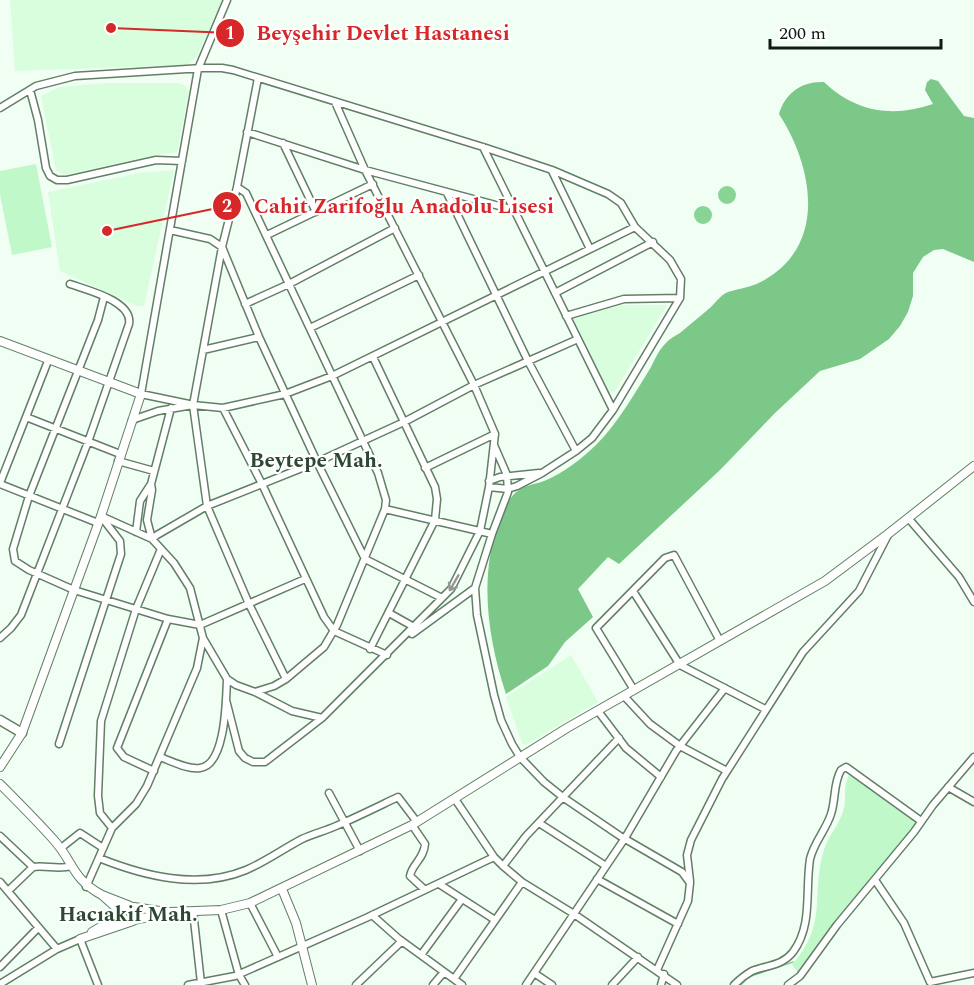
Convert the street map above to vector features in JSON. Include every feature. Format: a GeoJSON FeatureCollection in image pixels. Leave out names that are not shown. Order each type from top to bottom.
{"type":"FeatureCollection","features":[{"type":"Feature","properties":{"kind":"main road"},"geometry":{"type":"LineString","coordinates":[[0,720],[22,733]]}},
{"type":"Feature","properties":{"kind":"street"},"geometry":{"type":"LineString","coordinates":[[0,767],[22,733],[99,520],[141,394],[198,69],[227,0]]}},
{"type":"Feature","properties":{"kind":"street"},"geometry":{"type":"LineString","coordinates":[[0,108],[48,81],[75,76],[222,68],[552,170],[608,194],[621,203],[635,227],[670,260],[681,279],[680,298],[613,410],[592,438],[543,473],[508,489],[489,484]]}},
{"type":"Feature","properties":{"kind":"street"},"geometry":{"type":"LineString","coordinates":[[258,78],[237,187],[222,247],[193,405],[207,506],[249,604],[286,679]]}},
{"type":"Feature","properties":{"kind":"street"},"geometry":{"type":"LineString","coordinates":[[30,90],[38,120],[46,168],[50,176],[57,180],[67,180],[156,160],[182,161]]}},
{"type":"Feature","properties":{"kind":"street"},"geometry":{"type":"LineString","coordinates":[[226,700],[239,751],[244,758],[253,762],[265,762],[322,718],[452,589],[480,531],[489,484],[495,434],[443,322],[365,170],[335,102]]}},
{"type":"Feature","properties":{"kind":"street"},"geometry":{"type":"LineString","coordinates":[[247,132],[365,170],[514,210]]}},
{"type":"Feature","properties":{"kind":"street"},"geometry":{"type":"LineString","coordinates":[[283,143],[316,212]]}},
{"type":"Feature","properties":{"kind":"street"},"geometry":{"type":"LineString","coordinates":[[483,147],[613,410]]}},
{"type":"Feature","properties":{"kind":"street"},"geometry":{"type":"LineString","coordinates":[[552,170],[590,249]]}},
{"type":"Feature","properties":{"kind":"street"},"geometry":{"type":"LineString","coordinates":[[267,236],[373,184]]}},
{"type":"Feature","properties":{"kind":"street"},"geometry":{"type":"LineString","coordinates":[[237,187],[246,193],[267,236],[378,473],[386,500],[385,509],[365,559],[334,631],[324,647],[286,679],[274,686],[255,692]]}},
{"type":"Feature","properties":{"kind":"street"},"geometry":{"type":"LineString","coordinates":[[447,193],[528,361],[576,451]]}},
{"type":"Feature","properties":{"kind":"street"},"geometry":{"type":"LineString","coordinates":[[0,341],[48,361],[141,394],[193,405],[223,408],[285,394],[332,376],[635,227]]}},
{"type":"Feature","properties":{"kind":"street"},"geometry":{"type":"LineString","coordinates":[[245,304],[289,284],[395,228]]}},
{"type":"Feature","properties":{"kind":"street"},"geometry":{"type":"LineString","coordinates":[[170,230],[210,239],[222,247],[285,394],[365,559],[442,598]]}},
{"type":"Feature","properties":{"kind":"street"},"geometry":{"type":"LineString","coordinates":[[555,293],[653,242]]}},
{"type":"Feature","properties":{"kind":"street"},"geometry":{"type":"LineString","coordinates":[[309,328],[419,275]]}},
{"type":"Feature","properties":{"kind":"street"},"geometry":{"type":"LineString","coordinates":[[0,638],[21,615],[88,442],[130,319],[125,308],[70,284]]}},
{"type":"Feature","properties":{"kind":"street"},"geometry":{"type":"LineString","coordinates":[[104,297],[98,320],[29,496],[12,549],[15,561],[74,590],[168,619],[200,625],[305,579]]}},
{"type":"Feature","properties":{"kind":"street"},"geometry":{"type":"LineString","coordinates":[[566,316],[624,299],[680,298]]}},
{"type":"Feature","properties":{"kind":"street"},"geometry":{"type":"LineString","coordinates":[[203,350],[259,337]]}},
{"type":"Feature","properties":{"kind":"street"},"geometry":{"type":"LineString","coordinates":[[152,539],[207,506],[317,462],[404,422],[474,385],[578,339]]}},
{"type":"Feature","properties":{"kind":"street"},"geometry":{"type":"LineString","coordinates":[[370,649],[435,520],[437,499],[435,487],[374,357]]}},
{"type":"Feature","properties":{"kind":"street"},"geometry":{"type":"LineString","coordinates":[[48,361],[0,484],[62,509],[152,539],[174,563],[190,588],[203,638],[227,679],[291,711],[322,718]]}},
{"type":"Feature","properties":{"kind":"street"},"geometry":{"type":"LineString","coordinates":[[132,420],[158,411],[193,405]]}},
{"type":"Feature","properties":{"kind":"street"},"geometry":{"type":"LineString","coordinates":[[136,532],[140,501],[151,484],[171,408]]}},
{"type":"Feature","properties":{"kind":"street"},"geometry":{"type":"LineString","coordinates":[[223,408],[262,484],[324,617],[334,631],[387,655]]}},
{"type":"Feature","properties":{"kind":"street"},"geometry":{"type":"LineString","coordinates":[[26,417],[154,471]]}},
{"type":"Feature","properties":{"kind":"street"},"geometry":{"type":"LineString","coordinates":[[425,468],[495,434]]}},
{"type":"Feature","properties":{"kind":"street"},"geometry":{"type":"LineString","coordinates":[[494,444],[507,476],[508,489],[476,588],[477,615],[501,720],[520,758],[544,782],[564,798],[681,872],[690,883]]}},
{"type":"Feature","properties":{"kind":"street"},"geometry":{"type":"LineString","coordinates":[[80,939],[121,913],[124,907],[170,912],[222,910],[250,903],[414,823],[598,711],[825,581],[909,519],[974,466]]}},
{"type":"Feature","properties":{"kind":"street"},"geometry":{"type":"LineString","coordinates":[[489,484],[507,476],[543,473]]}},
{"type":"Feature","properties":{"kind":"street"},"geometry":{"type":"LineString","coordinates":[[151,484],[147,520],[152,539]]}},
{"type":"Feature","properties":{"kind":"street"},"geometry":{"type":"LineString","coordinates":[[385,509],[492,534]]}},
{"type":"Feature","properties":{"kind":"street"},"geometry":{"type":"LineString","coordinates":[[909,519],[959,577],[974,602]]}},
{"type":"Feature","properties":{"kind":"street"},"geometry":{"type":"LineString","coordinates":[[59,744],[122,554],[120,541],[111,528],[99,520]]}},
{"type":"Feature","properties":{"kind":"street"},"geometry":{"type":"LineString","coordinates":[[657,970],[688,901],[690,883],[687,855],[691,840],[727,771],[803,652],[859,591],[888,534]]}},
{"type":"Feature","properties":{"kind":"street"},"geometry":{"type":"LineString","coordinates":[[112,828],[100,813],[98,796],[101,721],[136,609],[161,549]]}},
{"type":"Feature","properties":{"kind":"street"},"geometry":{"type":"LineString","coordinates":[[634,690],[596,628],[665,558],[674,555],[720,641]]}},
{"type":"Feature","properties":{"kind":"street"},"geometry":{"type":"LineString","coordinates":[[400,643],[476,588]]}},
{"type":"Feature","properties":{"kind":"street"},"geometry":{"type":"LineString","coordinates":[[633,591],[680,665],[765,709]]}},
{"type":"Feature","properties":{"kind":"street"},"geometry":{"type":"LineString","coordinates":[[389,613],[414,627]]}},
{"type":"Feature","properties":{"kind":"street"},"geometry":{"type":"LineString","coordinates":[[154,771],[124,757],[117,748],[168,619]]}},
{"type":"Feature","properties":{"kind":"street"},"geometry":{"type":"LineString","coordinates":[[87,887],[112,828],[142,796],[154,771],[197,668],[203,638]]}},
{"type":"Feature","properties":{"kind":"street"},"geometry":{"type":"LineString","coordinates":[[160,757],[196,769],[208,766],[215,756],[220,739],[227,679]]}},
{"type":"Feature","properties":{"kind":"street"},"geometry":{"type":"LineString","coordinates":[[526,985],[625,838],[680,746],[725,688]]}},
{"type":"Feature","properties":{"kind":"street"},"geometry":{"type":"LineString","coordinates":[[624,696],[650,724],[680,746],[727,771]]}},
{"type":"Feature","properties":{"kind":"street"},"geometry":{"type":"LineString","coordinates":[[598,711],[626,748],[661,777]]}},
{"type":"Feature","properties":{"kind":"street"},"geometry":{"type":"LineString","coordinates":[[503,866],[526,836],[619,738]]}},
{"type":"Feature","properties":{"kind":"street"},"geometry":{"type":"LineString","coordinates":[[788,985],[800,976],[837,925],[974,757]]}},
{"type":"Feature","properties":{"kind":"street"},"geometry":{"type":"LineString","coordinates":[[734,985],[751,972],[782,962],[788,958],[799,943],[807,915],[811,858],[816,841],[832,812],[835,784],[841,770],[846,767],[921,821]]}},
{"type":"Feature","properties":{"kind":"street"},"geometry":{"type":"LineString","coordinates":[[0,784],[61,848],[87,887],[132,907],[137,913],[132,921]]}},
{"type":"Feature","properties":{"kind":"street"},"geometry":{"type":"LineString","coordinates":[[948,787],[974,802]]}},
{"type":"Feature","properties":{"kind":"street"},"geometry":{"type":"LineString","coordinates":[[329,793],[360,851]]}},
{"type":"Feature","properties":{"kind":"street"},"geometry":{"type":"LineString","coordinates":[[99,858],[144,874],[175,879],[225,877],[245,871],[303,838],[398,797],[426,844],[424,854],[411,871],[410,876],[425,890]]}},
{"type":"Feature","properties":{"kind":"street"},"geometry":{"type":"LineString","coordinates":[[455,799],[494,857],[522,882],[574,914],[677,985]]}},
{"type":"Feature","properties":{"kind":"street"},"geometry":{"type":"LineString","coordinates":[[539,823],[606,866]]}},
{"type":"Feature","properties":{"kind":"street"},"geometry":{"type":"LineString","coordinates":[[61,848],[80,832],[103,848]]}},
{"type":"Feature","properties":{"kind":"street"},"geometry":{"type":"LineString","coordinates":[[0,836],[33,867]]}},
{"type":"Feature","properties":{"kind":"street"},"geometry":{"type":"LineString","coordinates":[[188,985],[239,975],[494,857]]}},
{"type":"Feature","properties":{"kind":"street"},"geometry":{"type":"LineString","coordinates":[[8,891],[33,867],[71,866]]}},
{"type":"Feature","properties":{"kind":"street"},"geometry":{"type":"LineString","coordinates":[[597,879],[678,924]]}},
{"type":"Feature","properties":{"kind":"street"},"geometry":{"type":"LineString","coordinates":[[875,880],[904,923],[930,982],[974,973]]}},
{"type":"Feature","properties":{"kind":"street"},"geometry":{"type":"LineString","coordinates":[[0,882],[57,949]]}},
{"type":"Feature","properties":{"kind":"street"},"geometry":{"type":"LineString","coordinates":[[454,979],[522,882]]}},
{"type":"Feature","properties":{"kind":"street"},"geometry":{"type":"LineString","coordinates":[[439,884],[495,920]]}},
{"type":"Feature","properties":{"kind":"street"},"geometry":{"type":"LineString","coordinates":[[282,889],[297,923],[312,985]]}},
{"type":"Feature","properties":{"kind":"street"},"geometry":{"type":"LineString","coordinates":[[102,895],[121,913],[123,920],[132,921]]}},
{"type":"Feature","properties":{"kind":"street"},"geometry":{"type":"LineString","coordinates":[[421,955],[462,899]]}},
{"type":"Feature","properties":{"kind":"street"},"geometry":{"type":"LineString","coordinates":[[250,903],[278,957]]}},
{"type":"Feature","properties":{"kind":"street"},"geometry":{"type":"LineString","coordinates":[[222,910],[239,975],[245,985]]}},
{"type":"Feature","properties":{"kind":"street"},"geometry":{"type":"LineString","coordinates":[[193,911],[201,983]]}},
{"type":"Feature","properties":{"kind":"street"},"geometry":{"type":"LineString","coordinates":[[0,984],[57,949],[80,939],[132,921],[170,912]]}},
{"type":"Feature","properties":{"kind":"street"},"geometry":{"type":"LineString","coordinates":[[372,915],[402,941],[462,985]]}},
{"type":"Feature","properties":{"kind":"street"},"geometry":{"type":"LineString","coordinates":[[14,975],[1,965],[38,928]]}},
{"type":"Feature","properties":{"kind":"street"},"geometry":{"type":"LineString","coordinates":[[80,939],[98,985]]}},
{"type":"Feature","properties":{"kind":"street"},"geometry":{"type":"LineString","coordinates":[[356,985],[402,941]]}},
{"type":"Feature","properties":{"kind":"street"},"geometry":{"type":"LineString","coordinates":[[612,985],[638,957]]}},
{"type":"Feature","properties":{"kind":"street"},"geometry":{"type":"LineString","coordinates":[[433,985],[444,972]]}},
{"type":"Feature","properties":{"kind":"street"},"geometry":{"type":"LineString","coordinates":[[534,974],[552,985]]}},
{"type":"Feature","properties":{"kind":"street"},"geometry":{"type":"LineString","coordinates":[[661,985],[664,974]]}},
{"type":"Feature","properties":{"kind":"shaded area"},"geometry":{"type":"Polygon","coordinates":[[[10,0],[222,0],[197,56],[187,65],[15,71],[10,0]]]}},
{"type":"Feature","properties":{"kind":"shaded area"},"geometry":{"type":"Polygon","coordinates":[[[931,79],[938,81],[964,116],[974,118],[974,262],[943,249],[934,250],[923,257],[913,273],[913,296],[908,312],[889,339],[860,359],[820,371],[775,413],[720,470],[619,564],[608,557],[578,589],[593,617],[565,642],[548,666],[506,694],[494,652],[487,588],[492,545],[504,510],[519,490],[558,474],[596,445],[619,418],[668,341],[721,296],[766,279],[786,263],[799,245],[806,224],[808,202],[806,179],[800,156],[779,114],[785,100],[802,86],[824,82],[848,100],[862,106],[875,110],[903,111],[933,104],[925,90],[927,82],[931,79]]]}},
{"type":"Feature","properties":{"kind":"shaded area"},"geometry":{"type":"Polygon","coordinates":[[[108,83],[179,83],[184,85],[189,91],[177,152],[65,175],[56,171],[41,96],[59,87],[108,83]]]}},
{"type":"Feature","properties":{"kind":"shaded area"},"geometry":{"type":"Polygon","coordinates":[[[36,164],[52,247],[12,255],[0,195],[0,171],[36,164]]]}},
{"type":"Feature","properties":{"kind":"shaded area"},"geometry":{"type":"Polygon","coordinates":[[[174,170],[144,306],[137,306],[60,271],[48,192],[140,173],[174,170]]]}},
{"type":"Feature","properties":{"kind":"shaded area"},"geometry":{"type":"Polygon","coordinates":[[[727,186],[733,189],[736,195],[733,201],[727,204],[721,201],[718,195],[721,189],[727,186]]]}},
{"type":"Feature","properties":{"kind":"shaded area"},"geometry":{"type":"Polygon","coordinates":[[[703,206],[709,209],[712,215],[709,221],[703,224],[697,221],[694,215],[697,209],[703,206]]]}},
{"type":"Feature","properties":{"kind":"shaded area"},"geometry":{"type":"Polygon","coordinates":[[[622,305],[667,305],[615,391],[608,392],[573,318],[622,305]]]}},
{"type":"Feature","properties":{"kind":"shaded area"},"geometry":{"type":"Polygon","coordinates":[[[571,655],[598,702],[526,745],[522,743],[506,697],[571,655]]]}},
{"type":"Feature","properties":{"kind":"shaded area"},"geometry":{"type":"Polygon","coordinates":[[[851,772],[918,821],[798,972],[792,965],[811,936],[817,909],[820,866],[828,839],[842,813],[846,785],[851,772]]]}},
{"type":"Feature","properties":{"kind":"waterway"},"geometry":{"type":"LineString","coordinates":[[741,985],[748,977],[793,962]]}},
{"type":"Feature","properties":{"kind":"place","name":"Beyşehir Devlet Hastanesi"},"geometry":{"type":"Point","coordinates":[111,28]}},
{"type":"Feature","properties":{"kind":"place","name":"Cahit Zarifoğlu Anadolu Lisesi"},"geometry":{"type":"Point","coordinates":[107,231]}},
{"type":"Feature","properties":{"kind":"district","name":"Beytepe Mah."},"geometry":{"type":"Point","coordinates":[316,460]}},
{"type":"Feature","properties":{"kind":"district","name":"Hacıakif Mah."},"geometry":{"type":"Point","coordinates":[128,914]}}]}
